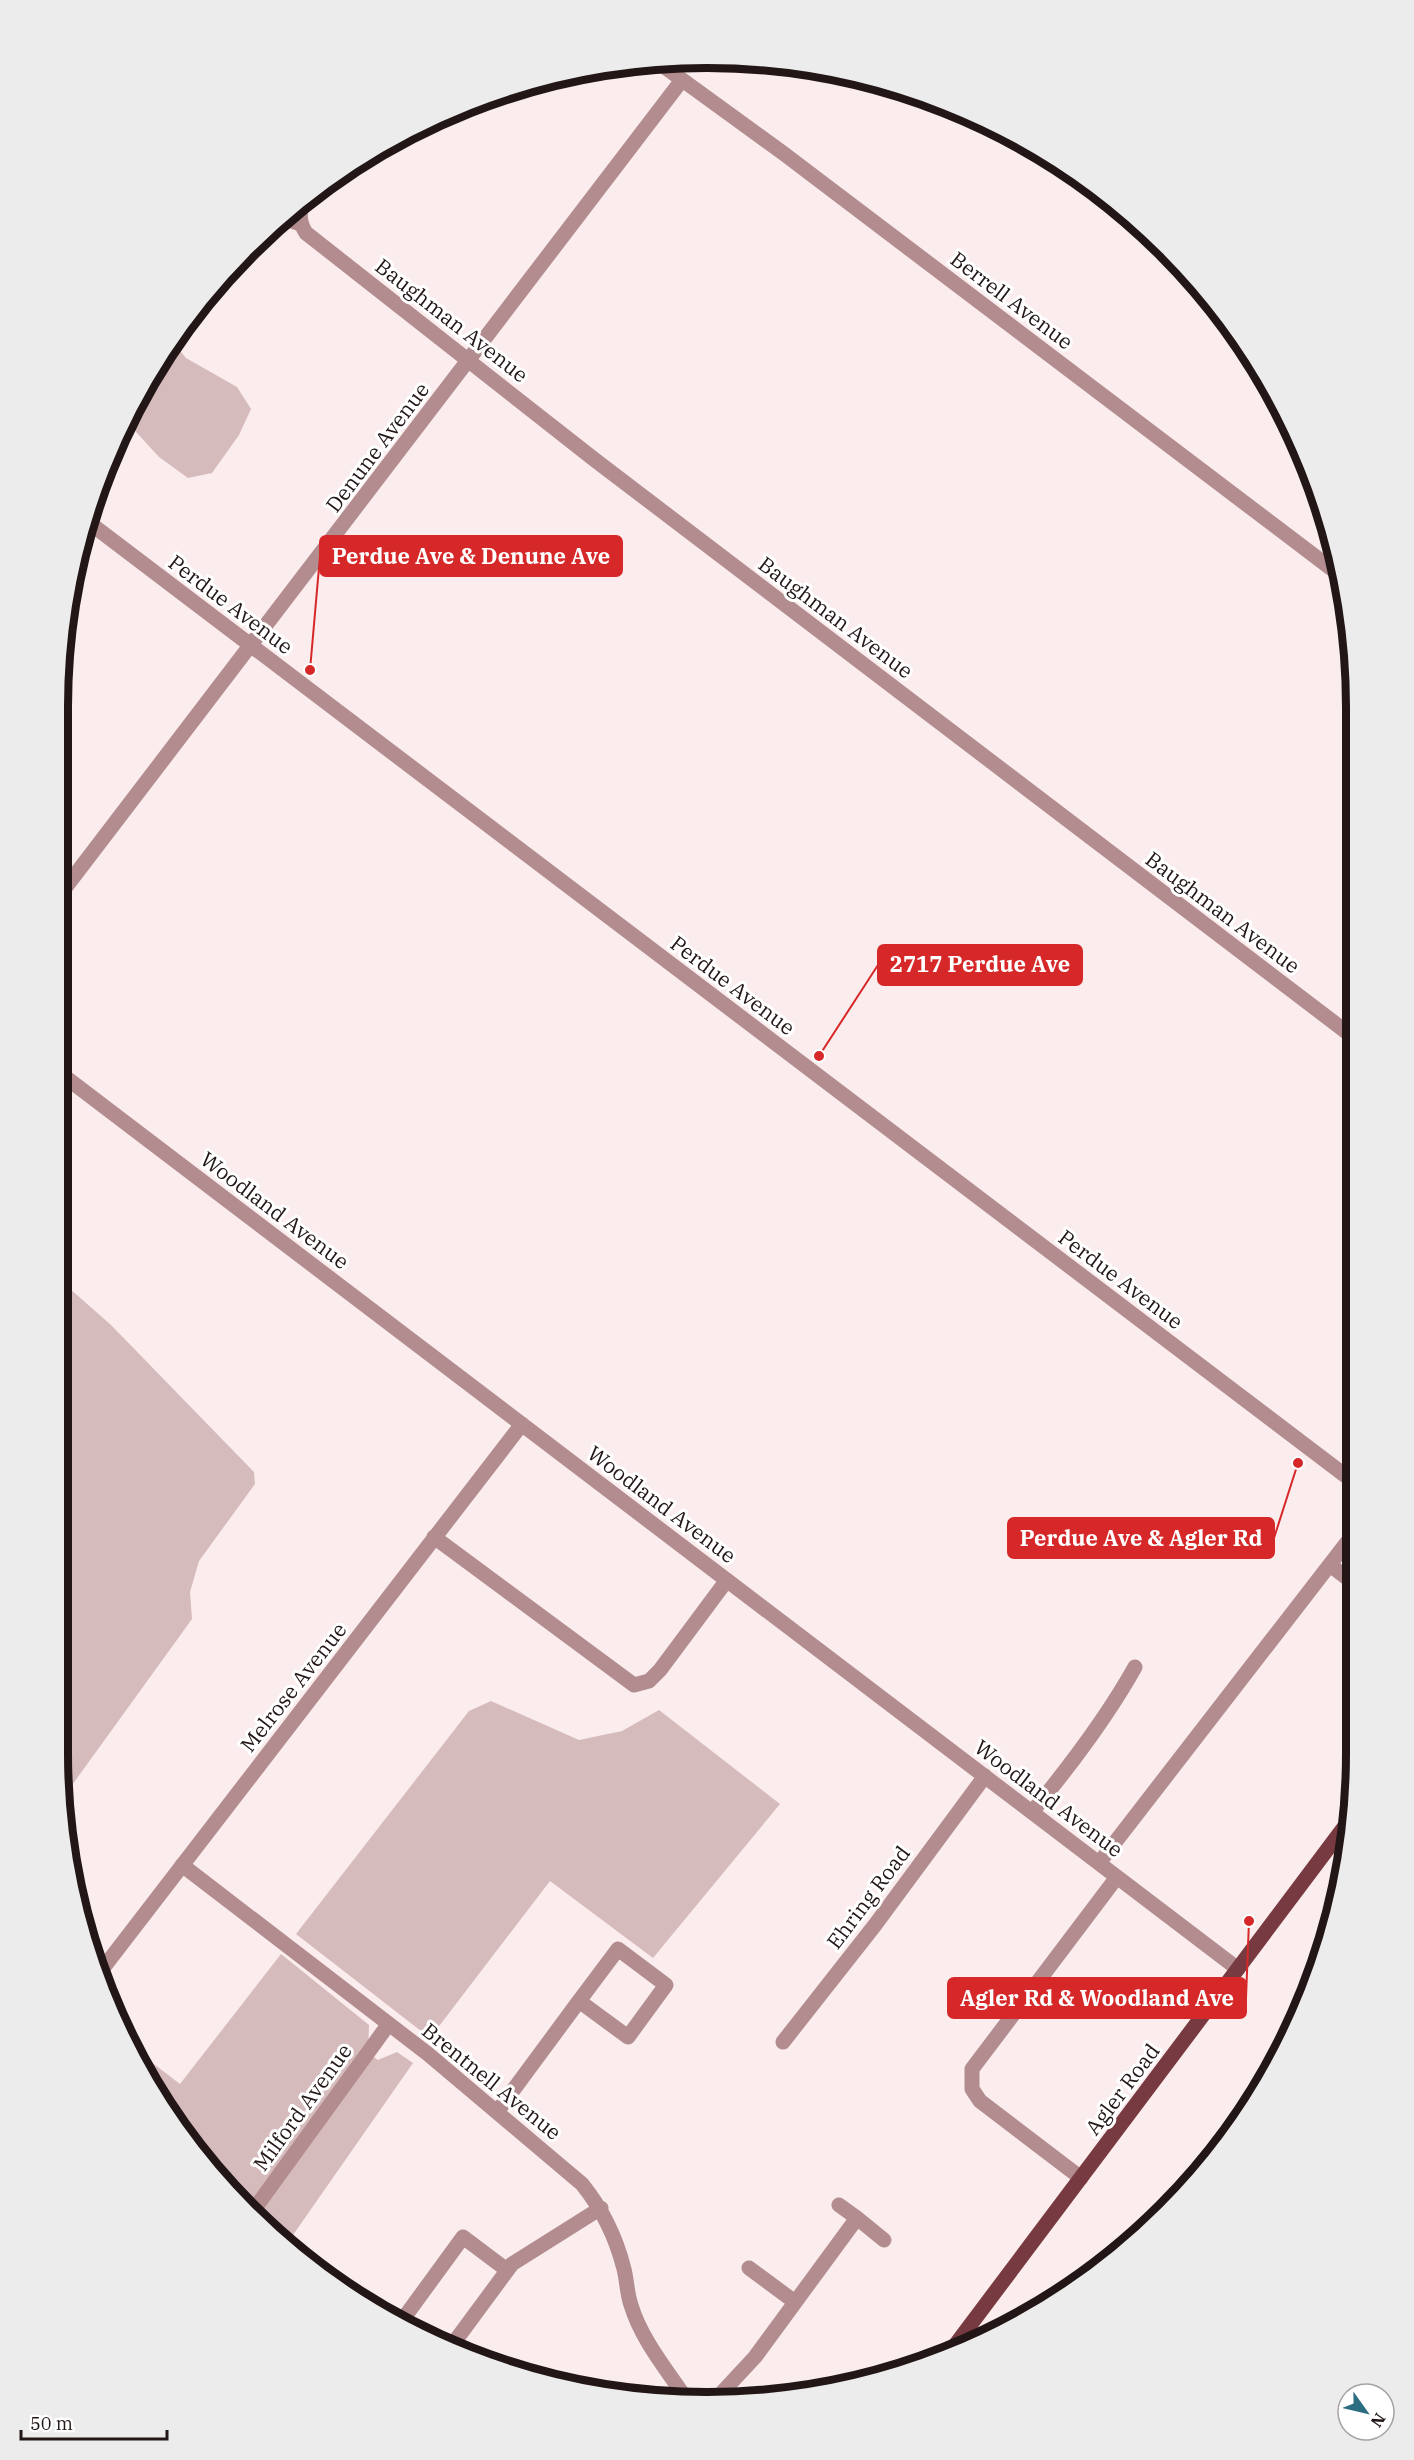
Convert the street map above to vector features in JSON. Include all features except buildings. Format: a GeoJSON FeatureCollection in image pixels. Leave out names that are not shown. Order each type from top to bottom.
{"type":"FeatureCollection","features":[{"type":"Feature","properties":{"kind":"main road","name":"Agler Road"},"geometry":{"type":"LineString","coordinates":[[959,2341],[1341,1832]]}},
{"type":"Feature","properties":{"kind":"street","name":"Berrell Avenue"},"geometry":{"type":"LineString","coordinates":[[667,69],[1331,568]]}},
{"type":"Feature","properties":{"kind":"street","name":"Denune Avenue"},"geometry":{"type":"LineString","coordinates":[[68,884],[682,80]]}},
{"type":"Feature","properties":{"kind":"street"},"geometry":{"type":"LineString","coordinates":[[300,224],[301,214]]}},
{"type":"Feature","properties":{"kind":"street","name":"Baughman Avenue"},"geometry":{"type":"LineString","coordinates":[[291,221],[300,224],[306,233],[595,460],[1346,1032]]}},
{"type":"Feature","properties":{"kind":"street","name":"Perdue Avenue"},"geometry":{"type":"LineString","coordinates":[[94,526],[1346,1477]]}},
{"type":"Feature","properties":{"kind":"street","name":"Woodland Avenue"},"geometry":{"type":"LineString","coordinates":[[68,1079],[1238,1969]]}},
{"type":"Feature","properties":{"kind":"street","name":"Melrose Avenue"},"geometry":{"type":"LineString","coordinates":[[104,1967],[522,1424]]}},
{"type":"Feature","properties":{"kind":"street"},"geometry":{"type":"LineString","coordinates":[[434,1538],[634,1685],[649,1681],[660,1670],[727,1580]]}},
{"type":"Feature","properties":{"kind":"street"},"geometry":{"type":"LineString","coordinates":[[1100,1863],[1346,1544]]}},
{"type":"Feature","properties":{"kind":"street"},"geometry":{"type":"LineString","coordinates":[[1330,1564],[1346,1577]]}},
{"type":"Feature","properties":{"kind":"street"},"geometry":{"type":"LineString","coordinates":[[1032,1812],[1076,1758],[1118,1699],[1135,1667]]}},
{"type":"Feature","properties":{"kind":"street","name":"Ehring Road"},"geometry":{"type":"LineString","coordinates":[[783,2042],[985,1776]]}},
{"type":"Feature","properties":{"kind":"street","name":"Brentnell Avenue"},"geometry":{"type":"LineString","coordinates":[[182,1865],[388,2025],[497,2112],[582,2184],[601,2208],[610,2226],[624,2267],[631,2306],[646,2339],[681,2391]]}},
{"type":"Feature","properties":{"kind":"street"},"geometry":{"type":"LineString","coordinates":[[1081,2178],[980,2101],[972,2089],[972,2069],[1117,1876]]}},
{"type":"Feature","properties":{"kind":"street"},"geometry":{"type":"LineString","coordinates":[[497,2112],[579,2001],[618,1949],[666,1985],[628,2037],[579,2001]]}},
{"type":"Feature","properties":{"kind":"street","name":"Milford Avenue"},"geometry":{"type":"LineString","coordinates":[[256,2206],[388,2025]]}},
{"type":"Feature","properties":{"kind":"street"},"geometry":{"type":"LineString","coordinates":[[839,2205],[885,2240]]}},
{"type":"Feature","properties":{"kind":"street"},"geometry":{"type":"LineString","coordinates":[[455,2341],[512,2264],[601,2208]]}},
{"type":"Feature","properties":{"kind":"street"},"geometry":{"type":"LineString","coordinates":[[725,2392],[755,2357],[857,2218]]}},
{"type":"Feature","properties":{"kind":"street"},"geometry":{"type":"LineString","coordinates":[[404,2316],[463,2237],[507,2270]]}},
{"type":"Feature","properties":{"kind":"street"},"geometry":{"type":"LineString","coordinates":[[749,2268],[795,2302]]}},
{"type":"Feature","properties":{"kind":"shaded area"},"geometry":{"type":"Polygon","coordinates":[[[178,348],[186,358],[237,387],[251,409],[239,435],[212,473],[188,478],[159,457],[132,427],[153,387],[178,348]]]}},
{"type":"Feature","properties":{"kind":"shaded area"},"geometry":{"type":"Polygon","coordinates":[[[68,1287],[111,1325],[254,1472],[255,1484],[199,1561],[190,1592],[192,1619],[69,1789],[68,1287]]]}},
{"type":"Feature","properties":{"kind":"shaded area"},"geometry":{"type":"Polygon","coordinates":[[[491,1701],[579,1740],[622,1731],[659,1710],[780,1804],[653,1958],[550,1881],[430,2038],[296,1934],[469,1711],[491,1701]]]}},
{"type":"Feature","properties":{"kind":"shaded area"},"geometry":{"type":"Polygon","coordinates":[[[281,1954],[369,2025],[368,2053],[378,2060],[397,2052],[413,2063],[291,2238],[226,2175],[175,2108],[144,2057],[180,2084],[281,1954]]]}},
{"type":"Feature","properties":{"kind":"place","name":"Perdue Ave & Denune Ave"},"geometry":{"type":"Point","coordinates":[310,670]}},
{"type":"Feature","properties":{"kind":"place","name":"2717 Perdue Ave"},"geometry":{"type":"Point","coordinates":[819,1056]}},
{"type":"Feature","properties":{"kind":"place","name":"Perdue Ave & Agler Rd"},"geometry":{"type":"Point","coordinates":[1298,1463]}},
{"type":"Feature","properties":{"kind":"place","name":"Agler Rd & Woodland Ave"},"geometry":{"type":"Point","coordinates":[1249,1921]}}]}
